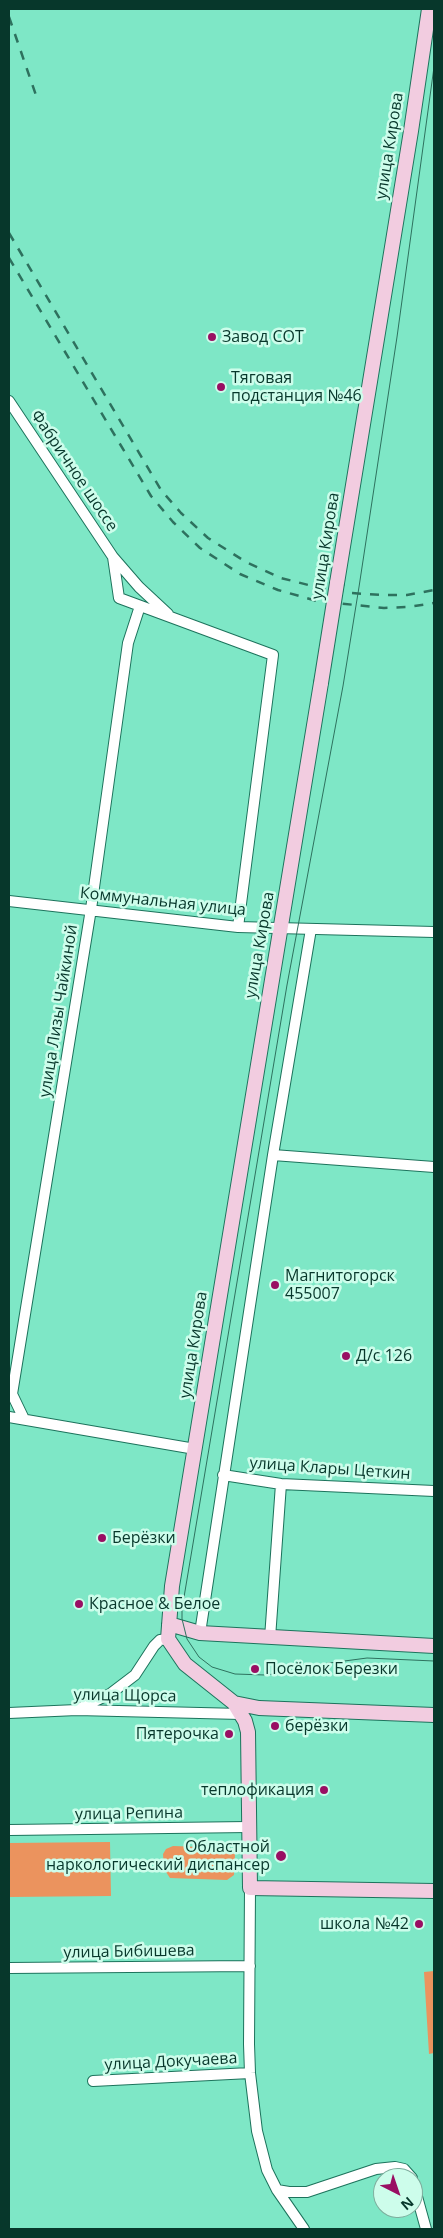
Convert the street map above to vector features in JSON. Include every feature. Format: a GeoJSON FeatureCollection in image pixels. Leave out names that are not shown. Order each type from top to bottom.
{"type":"FeatureCollection","features":[{"type":"Feature","properties":{"kind":"main road","name":"улица Кирова"},"geometry":{"type":"LineString","coordinates":[[168,1639],[172,1586],[410,141],[429,9]]}},
{"type":"Feature","properties":{"kind":"main road"},"geometry":{"type":"LineString","coordinates":[[169,1624],[200,1633],[434,1646]]}},
{"type":"Feature","properties":{"kind":"main road"},"geometry":{"type":"LineString","coordinates":[[168,1639],[185,1664],[238,1709],[248,1732],[250,1888],[434,1891]]}},
{"type":"Feature","properties":{"kind":"main road"},"geometry":{"type":"LineString","coordinates":[[238,1709],[259,1708],[434,1715]]}},
{"type":"Feature","properties":{"kind":"street","name":"Фабричное шоссе"},"geometry":{"type":"LineString","coordinates":[[9,401],[113,557],[139,587],[171,616]]}},
{"type":"Feature","properties":{"kind":"street","name":"Фабричное шоссе"},"geometry":{"type":"LineString","coordinates":[[113,557],[119,598],[140,606]]}},
{"type":"Feature","properties":{"kind":"street"},"geometry":{"type":"LineString","coordinates":[[140,606],[273,655],[238,927]]}},
{"type":"Feature","properties":{"kind":"street","name":"улица Лизы Чайкиной"},"geometry":{"type":"LineString","coordinates":[[24,1419],[12,1394],[91,909],[128,643],[140,606]]}},
{"type":"Feature","properties":{"kind":"street","name":"Коммунальная улица"},"geometry":{"type":"LineString","coordinates":[[9,901],[238,927],[434,932]]}},
{"type":"Feature","properties":{"kind":"street"},"geometry":{"type":"LineString","coordinates":[[200,1633],[273,1155],[311,929]]}},
{"type":"Feature","properties":{"kind":"street"},"geometry":{"type":"LineString","coordinates":[[273,1155],[434,1167]]}},
{"type":"Feature","properties":{"kind":"street"},"geometry":{"type":"LineString","coordinates":[[9,1418],[195,1449]]}},
{"type":"Feature","properties":{"kind":"street","name":"улица Клары Цеткин"},"geometry":{"type":"LineString","coordinates":[[224,1475],[281,1484],[434,1491]]}},
{"type":"Feature","properties":{"kind":"street"},"geometry":{"type":"LineString","coordinates":[[270,1638],[281,1484]]}},
{"type":"Feature","properties":{"kind":"street"},"geometry":{"type":"LineString","coordinates":[[77,1710],[110,1694],[136,1675],[154,1646],[160,1640],[168,1639]]}},
{"type":"Feature","properties":{"kind":"street","name":"улица Щорса"},"geometry":{"type":"LineString","coordinates":[[9,1713],[77,1710],[238,1709]]}},
{"type":"Feature","properties":{"kind":"street","name":"улица Репина"},"geometry":{"type":"LineString","coordinates":[[9,1830],[249,1827]]}},
{"type":"Feature","properties":{"kind":"street"},"geometry":{"type":"LineString","coordinates":[[250,1888],[250,2073],[257,2131],[267,2170],[277,2190],[304,2229]]}},
{"type":"Feature","properties":{"kind":"street","name":"улица Бибишева"},"geometry":{"type":"LineString","coordinates":[[9,1968],[250,1966]]}},
{"type":"Feature","properties":{"kind":"street","name":"улица Докучаева"},"geometry":{"type":"LineString","coordinates":[[93,2081],[250,2073]]}},
{"type":"Feature","properties":{"kind":"street"},"geometry":{"type":"LineString","coordinates":[[386,2168],[400,2168]]}},
{"type":"Feature","properties":{"kind":"street"},"geometry":{"type":"LineString","coordinates":[[277,2190],[307,2192],[373,2170]]}},
{"type":"Feature","properties":{"kind":"shaded area"},"geometry":{"type":"Polygon","coordinates":[[[110,1842],[111,1896],[9,1897],[9,1843],[110,1842]]]}},
{"type":"Feature","properties":{"kind":"shaded area"},"geometry":{"type":"Polygon","coordinates":[[[173,1846],[231,1848],[235,1854],[234,1875],[227,1880],[170,1878],[164,1869],[163,1854],[166,1849],[173,1846]]]}},
{"type":"Feature","properties":{"kind":"shaded area"},"geometry":{"type":"Polygon","coordinates":[[[434,1971],[434,2053],[429,2054],[424,1972],[434,1971]]]}},
{"type":"Feature","properties":{"kind":"tram line"},"geometry":{"type":"LineString","coordinates":[[434,67],[397,337],[343,686],[287,985],[182,1609],[182,1619],[187,1639],[199,1657],[212,1667],[235,1674],[265,1675],[299,1671],[322,1664],[367,1658],[434,1661]]}},
{"type":"Feature","properties":{"kind":"railway"},"geometry":{"type":"LineString","coordinates":[[9,17],[38,101]]}},
{"type":"Feature","properties":{"kind":"railway"},"geometry":{"type":"LineString","coordinates":[[9,233],[161,490],[181,513],[208,538],[246,562],[281,578],[320,588],[350,593],[384,595],[407,595],[434,590]]}},
{"type":"Feature","properties":{"kind":"railway"},"geometry":{"type":"LineString","coordinates":[[9,258],[151,496],[173,522],[200,548],[240,574],[278,590],[317,601],[384,608],[434,603]]}},
{"type":"Feature","properties":{"kind":"place","name":"Завод СОТ"},"geometry":{"type":"Point","coordinates":[212,337]}},
{"type":"Feature","properties":{"kind":"place","name":"Тяговая подстанция №46"},"geometry":{"type":"Point","coordinates":[221,387]}},
{"type":"Feature","properties":{"kind":"place","name":"Магнитогорск 455007"},"geometry":{"type":"Point","coordinates":[275,1285]}},
{"type":"Feature","properties":{"kind":"place","name":"Д/с 126"},"geometry":{"type":"Point","coordinates":[346,1356]}},
{"type":"Feature","properties":{"kind":"place","name":"Берёзки"},"geometry":{"type":"Point","coordinates":[102,1538]}},
{"type":"Feature","properties":{"kind":"place","name":"Красное & Белое"},"geometry":{"type":"Point","coordinates":[79,1604]}},
{"type":"Feature","properties":{"kind":"place","name":"Посёлок Березки"},"geometry":{"type":"Point","coordinates":[255,1669]}},
{"type":"Feature","properties":{"kind":"place","name":"берёзки"},"geometry":{"type":"Point","coordinates":[275,1726]}},
{"type":"Feature","properties":{"kind":"place","name":"Пятерочка"},"geometry":{"type":"Point","coordinates":[229,1734]}},
{"type":"Feature","properties":{"kind":"place","name":"теплофикация"},"geometry":{"type":"Point","coordinates":[324,1790]}},
{"type":"Feature","properties":{"kind":"place","name":"Областной наркологический диспансер"},"geometry":{"type":"Point","coordinates":[281,1856]}},
{"type":"Feature","properties":{"kind":"place","name":"школа №42"},"geometry":{"type":"Point","coordinates":[419,1924]}}]}
